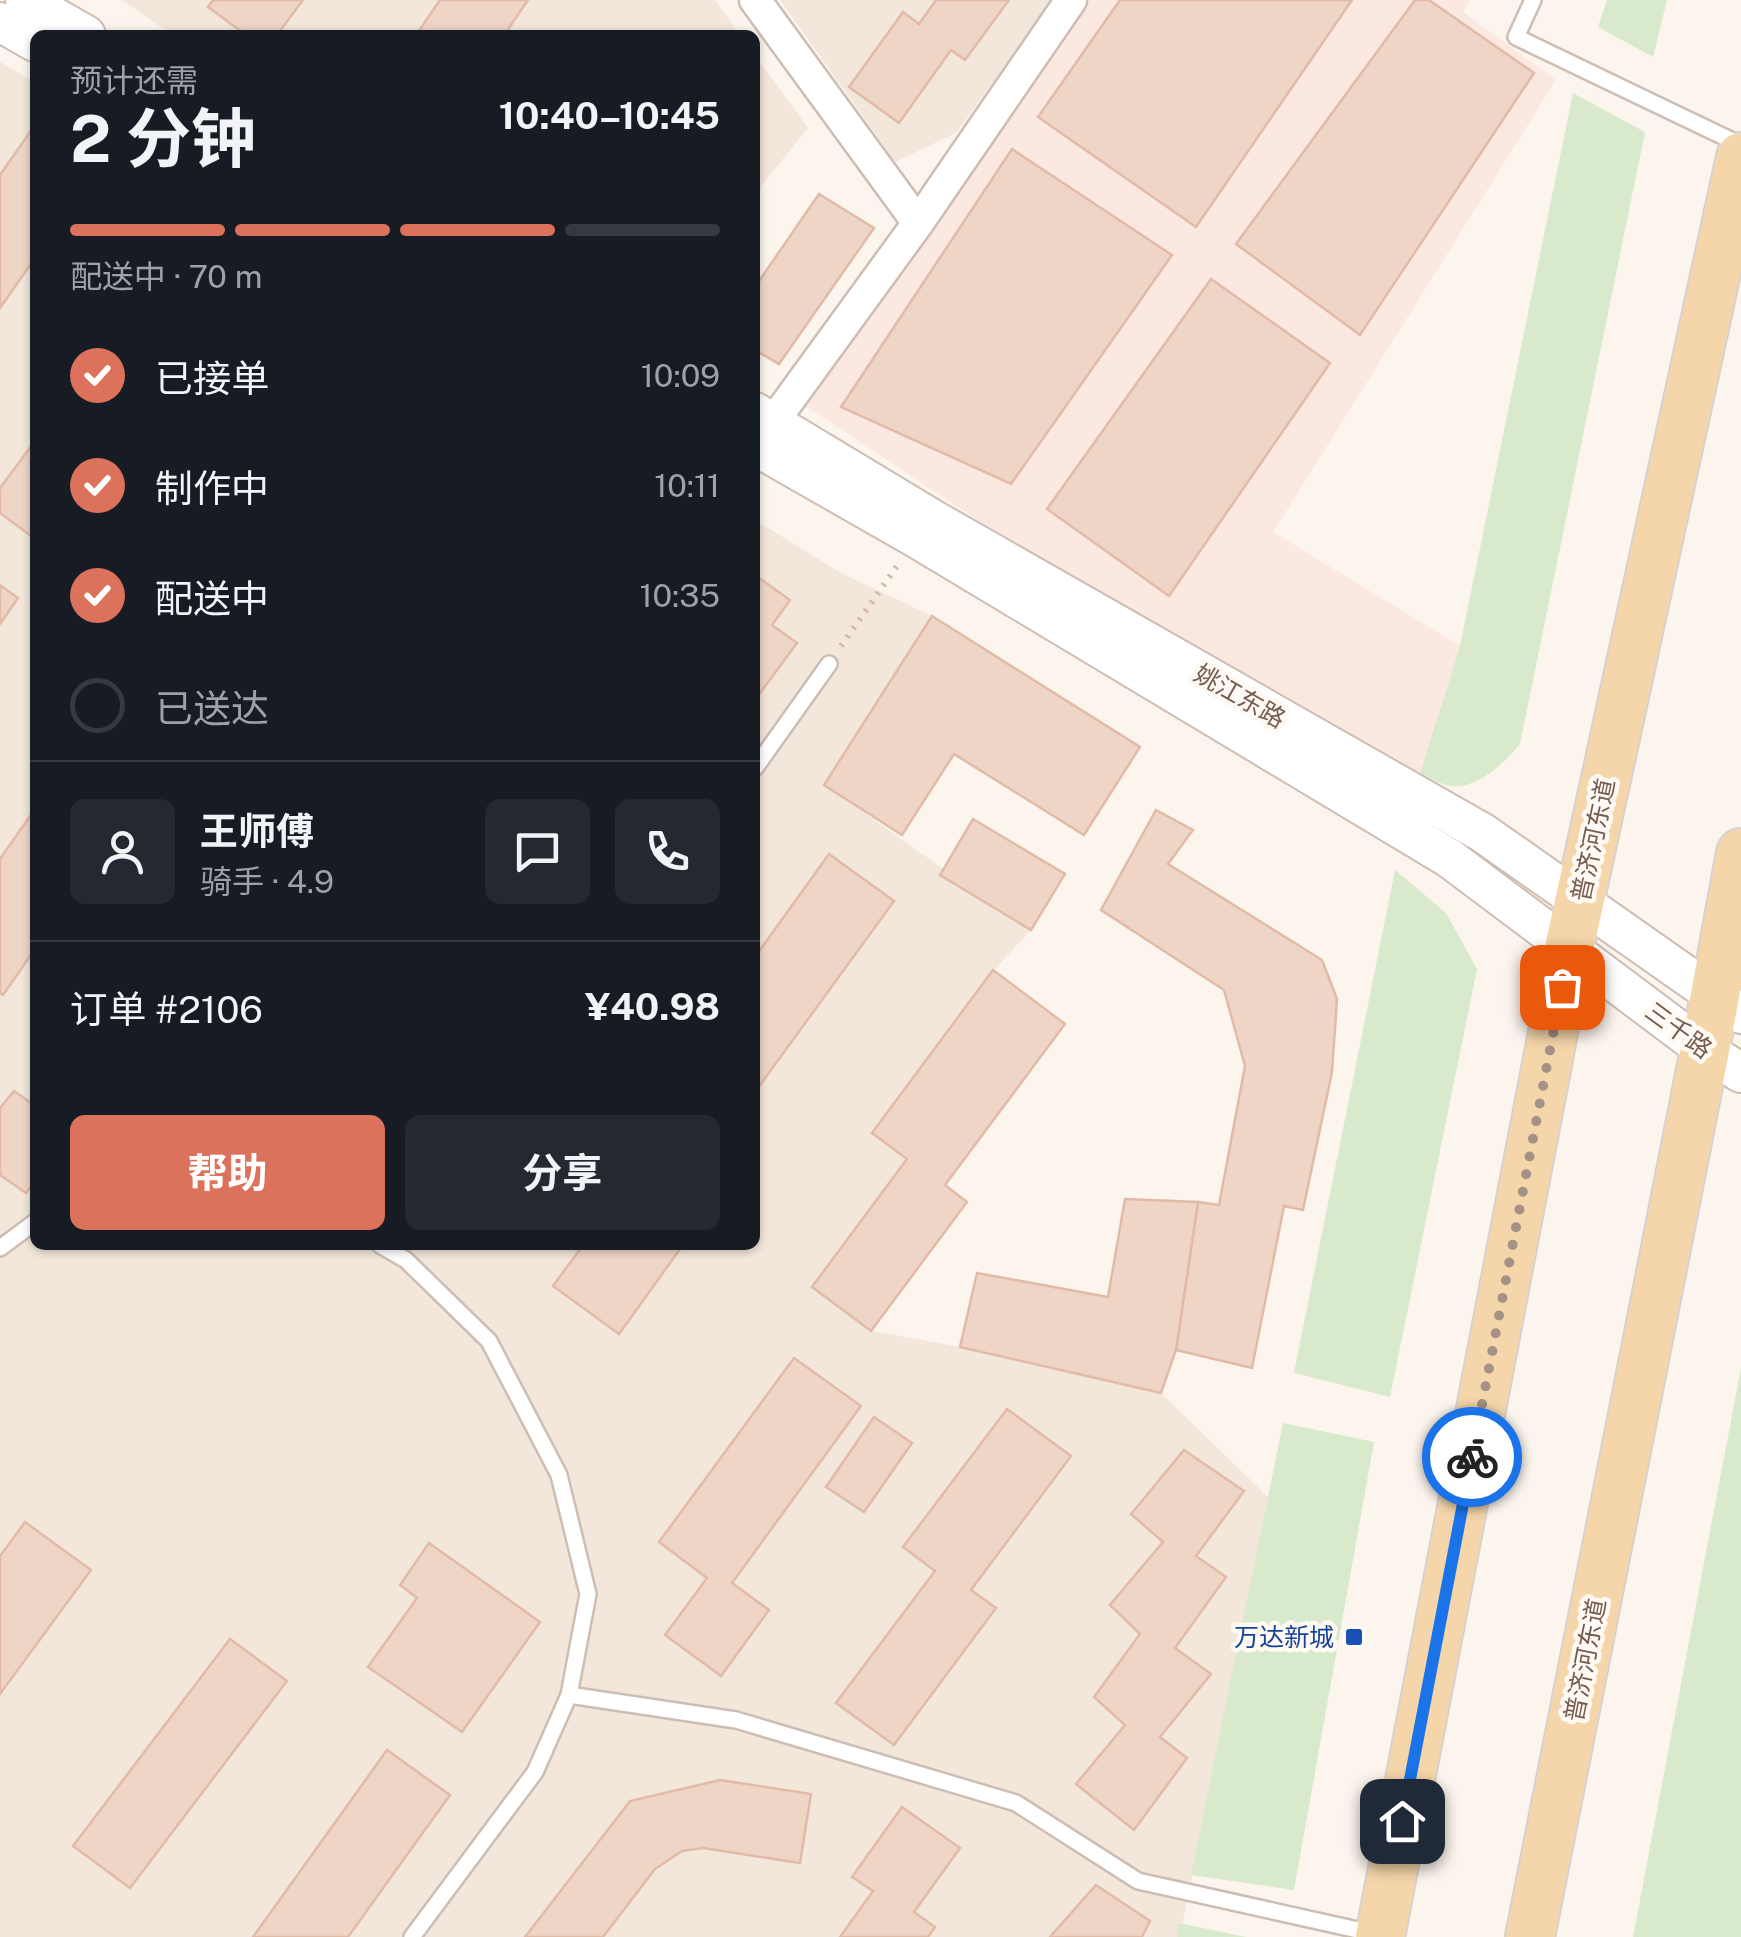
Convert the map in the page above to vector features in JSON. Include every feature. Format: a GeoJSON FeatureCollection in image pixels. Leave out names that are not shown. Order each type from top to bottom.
{"type":"FeatureCollection","features":[{"type":"Feature","properties":{"kind":"main road","name":"普济河东道"},"geometry":{"type":"LineString","coordinates":[[1380,1936],[1569,949],[1741,158]]}},
{"type":"Feature","properties":{"kind":"main road","name":"普济河东道"},"geometry":{"type":"LineString","coordinates":[[1530,1937],[1723,1062],[1741,853]]}},
{"type":"Feature","properties":{"kind":"street"},"geometry":{"type":"LineString","coordinates":[[25,0],[77,30]]}},
{"type":"Feature","properties":{"kind":"street"},"geometry":{"type":"LineString","coordinates":[[755,0],[918,223]]}},
{"type":"Feature","properties":{"kind":"street"},"geometry":{"type":"LineString","coordinates":[[760,431],[918,223],[1071,0]]}},
{"type":"Feature","properties":{"kind":"street"},"geometry":{"type":"LineString","coordinates":[[0,22],[30,39]]}},
{"type":"Feature","properties":{"kind":"street","name":"姚江东路"},"geometry":{"type":"LineString","coordinates":[[760,433],[986,550],[1482,833],[1727,1005]]}},
{"type":"Feature","properties":{"kind":"street","name":"姚江东路"},"geometry":{"type":"LineString","coordinates":[[760,433],[916,538],[1449,858],[1569,949]]}},
{"type":"Feature","properties":{"kind":"street","name":"三千路"},"geometry":{"type":"LineString","coordinates":[[1569,949],[1723,1062]]}},
{"type":"Feature","properties":{"kind":"lane"},"geometry":{"type":"LineString","coordinates":[[1533,0],[1516,38],[1741,145]]}},
{"type":"Feature","properties":{"kind":"lane"},"geometry":{"type":"LineString","coordinates":[[760,761],[829,664]]}},
{"type":"Feature","properties":{"kind":"lane"},"geometry":{"type":"LineString","coordinates":[[0,1248],[30,1226]]}},
{"type":"Feature","properties":{"kind":"lane"},"geometry":{"type":"LineString","coordinates":[[389,1250],[406,1260],[489,1341],[559,1475],[588,1594],[569,1695],[535,1772],[412,1937]]}},
{"type":"Feature","properties":{"kind":"lane"},"geometry":{"type":"LineString","coordinates":[[406,1260],[413,1250]]}},
{"type":"Feature","properties":{"kind":"lane"},"geometry":{"type":"LineString","coordinates":[[569,1695],[755,1725],[1016,1803],[1138,1881],[1380,1936]]}},
{"type":"Feature","properties":{"kind":"path"},"geometry":{"type":"LineString","coordinates":[[829,664],[916,538]]}},
{"type":"Feature","properties":{"kind":"shaded area"},"geometry":{"type":"Polygon","coordinates":[[[122,0],[715,0],[736,30],[166,30],[122,0]]]}},
{"type":"Feature","properties":{"kind":"shaded area"},"geometry":{"type":"Polygon","coordinates":[[[780,0],[1053,0],[956,133],[895,162],[780,0]]]}},
{"type":"Feature","properties":{"kind":"shaded area"},"geometry":{"type":"Polygon","coordinates":[[[1090,0],[1470,0],[1463,12],[1556,80],[1273,532],[1460,646],[1420,773],[1172,640],[979,521],[804,405],[1090,0]]]}},
{"type":"Feature","properties":{"kind":"shaded area","name":"万达新城"},"geometry":{"type":"Polygon","coordinates":[[[0,62],[30,79],[30,1250],[760,1250],[760,523],[841,573],[932,616],[824,785],[1031,930],[994,970],[1065,1024],[945,1185],[967,1202],[872,1331],[1161,1393],[1268,1497],[1180,1937],[0,1937],[0,62]]]}},
{"type":"Feature","properties":{"kind":"shaded area"},"geometry":{"type":"Polygon","coordinates":[[[760,62],[808,128],[760,187],[760,62]]]}},
{"type":"Feature","properties":{"kind":"green space"},"geometry":{"type":"Polygon","coordinates":[[[1607,0],[1667,0],[1653,57],[1598,27],[1607,0]]]}},
{"type":"Feature","properties":{"kind":"green space"},"geometry":{"type":"Polygon","coordinates":[[[1573,93],[1645,132],[1520,744],[1481,779],[1461,786],[1447,785],[1420,773],[1460,646],[1573,93]]]}},
{"type":"Feature","properties":{"kind":"green space"},"geometry":{"type":"Polygon","coordinates":[[[1395,870],[1446,913],[1477,969],[1390,1397],[1294,1373],[1395,870]]]}},
{"type":"Feature","properties":{"kind":"green space"},"geometry":{"type":"Polygon","coordinates":[[[1741,1368],[1741,1937],[1633,1937],[1741,1368]]]}},
{"type":"Feature","properties":{"kind":"green space"},"geometry":{"type":"Polygon","coordinates":[[[1283,1423],[1374,1442],[1294,1890],[1191,1875],[1283,1423]]]}},
{"type":"Feature","properties":{"kind":"green space"},"geometry":{"type":"Polygon","coordinates":[[[1179,1923],[1246,1937],[1177,1937],[1179,1923]]]}},
{"type":"Feature","properties":{"kind":"building"},"geometry":{"type":"Polygon","coordinates":[[[213,0],[303,0],[281,30],[239,30],[208,7],[213,0]]]}},
{"type":"Feature","properties":{"kind":"building"},"geometry":{"type":"Polygon","coordinates":[[[440,0],[528,0],[507,30],[419,30],[440,0]]]}},
{"type":"Feature","properties":{"kind":"building"},"geometry":{"type":"Polygon","coordinates":[[[936,0],[1009,0],[965,60],[951,50],[899,123],[849,87],[903,12],[919,24],[936,0]]]}},
{"type":"Feature","properties":{"kind":"building"},"geometry":{"type":"Polygon","coordinates":[[[1120,0],[1352,0],[1196,227],[1038,117],[1120,0]]]}},
{"type":"Feature","properties":{"kind":"building"},"geometry":{"type":"Polygon","coordinates":[[[1415,0],[1429,0],[1534,73],[1360,335],[1236,244],[1415,0]]]}},
{"type":"Feature","properties":{"kind":"building"},"geometry":{"type":"Polygon","coordinates":[[[30,132],[30,265],[0,308],[0,175],[30,132]]]}},
{"type":"Feature","properties":{"kind":"building"},"geometry":{"type":"Polygon","coordinates":[[[1012,149],[1172,255],[1011,484],[841,407],[1012,149]]]}},
{"type":"Feature","properties":{"kind":"building"},"geometry":{"type":"Polygon","coordinates":[[[819,194],[874,228],[779,364],[760,353],[760,280],[819,194]]]}},
{"type":"Feature","properties":{"kind":"building"},"geometry":{"type":"Polygon","coordinates":[[[1211,279],[1330,363],[1169,596],[1047,509],[1211,279]]]}},
{"type":"Feature","properties":{"kind":"building"},"geometry":{"type":"Polygon","coordinates":[[[30,448],[30,535],[0,513],[0,488],[30,448]]]}},
{"type":"Feature","properties":{"kind":"building"},"geometry":{"type":"Polygon","coordinates":[[[760,579],[790,600],[772,625],[797,643],[760,693],[760,579]]]}},
{"type":"Feature","properties":{"kind":"building"},"geometry":{"type":"Polygon","coordinates":[[[0,585],[18,598],[0,624],[0,585]]]}},
{"type":"Feature","properties":{"kind":"building"},"geometry":{"type":"Polygon","coordinates":[[[932,616],[1140,747],[1084,835],[954,754],[902,835],[824,785],[932,616]]]}},
{"type":"Feature","properties":{"kind":"building"},"geometry":{"type":"Polygon","coordinates":[[[1156,810],[1193,830],[1168,864],[1322,960],[1337,999],[1332,1072],[1303,1210],[1284,1206],[1252,1368],[1176,1350],[1198,1202],[1219,1205],[1245,1066],[1224,990],[1101,910],[1156,810]]]}},
{"type":"Feature","properties":{"kind":"building"},"geometry":{"type":"Polygon","coordinates":[[[30,816],[30,956],[3,995],[0,993],[0,859],[30,816]]]}},
{"type":"Feature","properties":{"kind":"building"},"geometry":{"type":"Polygon","coordinates":[[[973,819],[1065,874],[1031,930],[940,875],[973,819]]]}},
{"type":"Feature","properties":{"kind":"building"},"geometry":{"type":"Polygon","coordinates":[[[829,854],[894,901],[760,1085],[760,950],[829,854]]]}},
{"type":"Feature","properties":{"kind":"building"},"geometry":{"type":"Polygon","coordinates":[[[993,970],[1065,1024],[945,1185],[967,1202],[871,1331],[812,1287],[907,1159],[872,1133],[993,970]]]}},
{"type":"Feature","properties":{"kind":"building"},"geometry":{"type":"Polygon","coordinates":[[[14,1091],[30,1102],[30,1188],[26,1193],[0,1175],[0,1108],[14,1091]]]}},
{"type":"Feature","properties":{"kind":"building"},"geometry":{"type":"Polygon","coordinates":[[[1125,1199],[1198,1202],[1176,1350],[1161,1393],[960,1347],[977,1273],[1108,1297],[1125,1199]]]}},
{"type":"Feature","properties":{"kind":"building"},"geometry":{"type":"Polygon","coordinates":[[[579,1250],[679,1250],[619,1334],[553,1286],[579,1250]]]}},
{"type":"Feature","properties":{"kind":"building"},"geometry":{"type":"Polygon","coordinates":[[[794,1358],[861,1406],[732,1583],[769,1610],[721,1676],[665,1635],[707,1578],[659,1542],[794,1358]]]}},
{"type":"Feature","properties":{"kind":"building"},"geometry":{"type":"Polygon","coordinates":[[[1007,1409],[1071,1456],[971,1590],[996,1608],[894,1745],[836,1703],[935,1571],[903,1547],[1007,1409]]]}},
{"type":"Feature","properties":{"kind":"building"},"geometry":{"type":"Polygon","coordinates":[[[874,1417],[912,1443],[864,1512],[826,1487],[874,1417]]]}},
{"type":"Feature","properties":{"kind":"building"},"geometry":{"type":"Polygon","coordinates":[[[1184,1450],[1244,1491],[1196,1556],[1226,1577],[1175,1648],[1211,1674],[1160,1737],[1187,1758],[1134,1830],[1076,1784],[1125,1725],[1094,1697],[1140,1634],[1110,1605],[1163,1542],[1131,1514],[1184,1450]]]}},
{"type":"Feature","properties":{"kind":"building"},"geometry":{"type":"Polygon","coordinates":[[[25,1522],[91,1570],[0,1694],[0,1556],[25,1522]]]}},
{"type":"Feature","properties":{"kind":"building"},"geometry":{"type":"Polygon","coordinates":[[[429,1543],[540,1622],[462,1732],[368,1667],[417,1598],[400,1585],[429,1543]]]}},
{"type":"Feature","properties":{"kind":"building"},"geometry":{"type":"Polygon","coordinates":[[[230,1639],[287,1681],[130,1888],[73,1846],[230,1639]]]}},
{"type":"Feature","properties":{"kind":"building"},"geometry":{"type":"Polygon","coordinates":[[[387,1750],[450,1795],[348,1937],[253,1937],[387,1750]]]}},
{"type":"Feature","properties":{"kind":"building"},"geometry":{"type":"Polygon","coordinates":[[[720,1780],[811,1794],[800,1863],[703,1848],[682,1851],[655,1869],[603,1937],[525,1937],[630,1801],[720,1780]]]}},
{"type":"Feature","properties":{"kind":"building"},"geometry":{"type":"Polygon","coordinates":[[[902,1807],[960,1848],[914,1912],[935,1927],[928,1937],[840,1937],[873,1891],[852,1877],[902,1807]]]}},
{"type":"Feature","properties":{"kind":"building"},"geometry":{"type":"Polygon","coordinates":[[[1096,1885],[1150,1921],[1142,1937],[1050,1937],[1096,1885]]]}},
{"type":"Feature","properties":{"kind":"way so far"},"geometry":{"type":"LineString","coordinates":[[1472,1457],[1562,987]]}},
{"type":"Feature","properties":{"kind":"place","name":"万达新城"},"geometry":{"type":"Point","coordinates":[1354,1637]}},
{"type":"Feature","properties":{"kind":"route"},"geometry":{"type":"LineString","coordinates":[[1402,1821],[1472,1457]]}}]}
